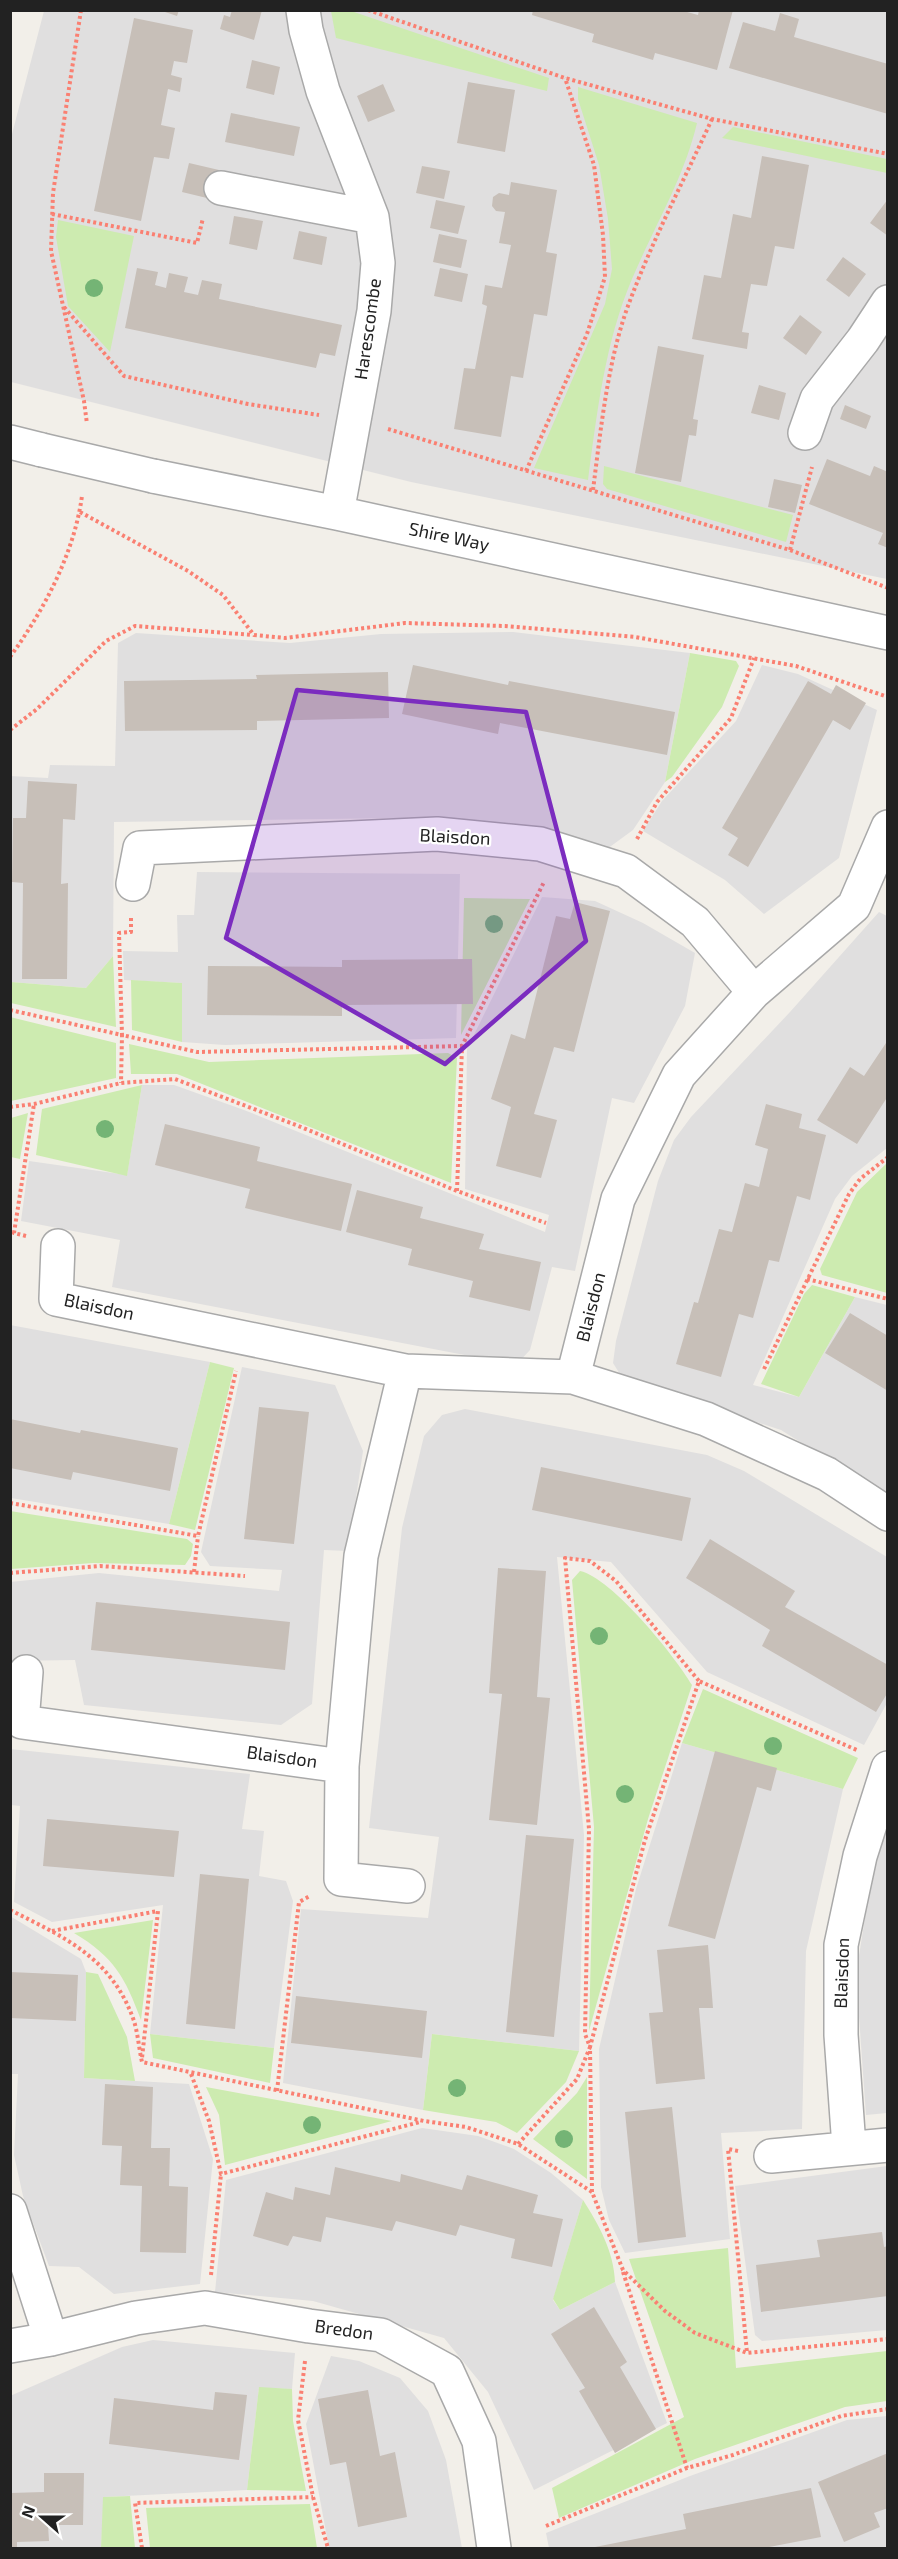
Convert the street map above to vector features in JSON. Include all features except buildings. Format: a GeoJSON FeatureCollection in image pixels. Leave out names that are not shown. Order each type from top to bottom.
{"type":"FeatureCollection","features":[{"type":"Feature","properties":{"kind":"street","name":"Harescombe"},"geometry":{"type":"LineString","coordinates":[[303,10],[306,30],[323,92],[372,217],[378,263],[375,301],[337,513]]}},
{"type":"Feature","properties":{"kind":"street"},"geometry":{"type":"LineString","coordinates":[[220,188],[372,217]]}},
{"type":"Feature","properties":{"kind":"street"},"geometry":{"type":"LineString","coordinates":[[806,433],[817,399],[875,347],[888,302]]}},
{"type":"Feature","properties":{"kind":"street","name":"Shire Way"},"geometry":{"type":"LineString","coordinates":[[10,442],[153,476],[337,513],[888,633]]}},
{"type":"Feature","properties":{"kind":"street","name":"Blaisdon"},"geometry":{"type":"LineString","coordinates":[[573,1377],[618,1199],[679,1075],[754,992],[854,906],[888,827]]}},
{"type":"Feature","properties":{"kind":"street","name":"Blaisdon"},"geometry":{"type":"LineString","coordinates":[[133,884],[140,848],[437,834],[540,844],[626,872],[695,922],[754,992]]}},
{"type":"Feature","properties":{"kind":"street","name":"Blaisdon"},"geometry":{"type":"LineString","coordinates":[[58,1246],[56,1299],[405,1371],[573,1377],[706,1419],[828,1474],[888,1514]]}},
{"type":"Feature","properties":{"kind":"street","name":"Blaisdon"},"geometry":{"type":"LineString","coordinates":[[341,1879],[342,1766],[361,1556],[405,1371]]}},
{"type":"Feature","properties":{"kind":"street","name":"Blaisdon"},"geometry":{"type":"LineString","coordinates":[[26,1672],[22,1722],[342,1766]]}},
{"type":"Feature","properties":{"kind":"street","name":"Blaisdon"},"geometry":{"type":"LineString","coordinates":[[849,2147],[841,2035],[841,1945],[860,1856],[876,1761]]}},
{"type":"Feature","properties":{"kind":"street"},"geometry":{"type":"LineString","coordinates":[[341,1879],[408,1887]]}},
{"type":"Feature","properties":{"kind":"street"},"geometry":{"type":"LineString","coordinates":[[771,2156],[888,2145]]}},
{"type":"Feature","properties":{"kind":"street"},"geometry":{"type":"LineString","coordinates":[[10,2211],[51,2339]]}},
{"type":"Feature","properties":{"kind":"street","name":"Bredon"},"geometry":{"type":"LineString","coordinates":[[10,2346],[51,2339],[136,2318],[205,2308],[309,2326],[381,2335],[447,2371],[479,2442],[494,2548]]}},
{"type":"Feature","properties":{"kind":"path"},"geometry":{"type":"LineString","coordinates":[[81,10],[55,182],[51,251],[84,401],[89,435]]}},
{"type":"Feature","properties":{"kind":"path"},"geometry":{"type":"LineString","coordinates":[[368,10],[566,78],[712,118],[888,154]]}},
{"type":"Feature","properties":{"kind":"path"},"geometry":{"type":"LineString","coordinates":[[526,471],[587,334],[605,277],[603,235],[594,165],[566,78]]}},
{"type":"Feature","properties":{"kind":"path"},"geometry":{"type":"LineString","coordinates":[[593,490],[613,364],[630,299],[712,118]]}},
{"type":"Feature","properties":{"kind":"path"},"geometry":{"type":"LineString","coordinates":[[52,214],[197,243],[206,204],[216,204],[220,188]]}},
{"type":"Feature","properties":{"kind":"path"},"geometry":{"type":"LineString","coordinates":[[64,307],[123,376],[248,404],[354,420],[403,432],[790,550],[888,588]]}},
{"type":"Feature","properties":{"kind":"path"},"geometry":{"type":"LineString","coordinates":[[790,550],[820,438],[806,433]]}},
{"type":"Feature","properties":{"kind":"path"},"geometry":{"type":"LineString","coordinates":[[10,657],[30,629],[60,571],[80,512],[83,490]]}},
{"type":"Feature","properties":{"kind":"path"},"geometry":{"type":"LineString","coordinates":[[80,512],[188,571],[223,595],[254,635]]}},
{"type":"Feature","properties":{"kind":"path"},"geometry":{"type":"LineString","coordinates":[[10,730],[37,709],[106,641],[135,626],[285,638],[405,623],[505,626],[635,637],[796,666],[888,697]]}},
{"type":"Feature","properties":{"kind":"path"},"geometry":{"type":"LineString","coordinates":[[626,872],[627,857],[657,802],[731,718],[754,658]]}},
{"type":"Feature","properties":{"kind":"path"},"geometry":{"type":"LineString","coordinates":[[457,1191],[462,1046],[560,850]]}},
{"type":"Feature","properties":{"kind":"path"},"geometry":{"type":"LineString","coordinates":[[121,1083],[119,933],[131,932]]}},
{"type":"Feature","properties":{"kind":"path"},"geometry":{"type":"LineString","coordinates":[[10,1010],[197,1052],[462,1046]]}},
{"type":"Feature","properties":{"kind":"path"},"geometry":{"type":"LineString","coordinates":[[10,1107],[34,1104],[121,1083],[175,1079],[296,1125],[457,1191],[546,1223]]}},
{"type":"Feature","properties":{"kind":"path"},"geometry":{"type":"LineString","coordinates":[[34,1104],[14,1233],[58,1246]]}},
{"type":"Feature","properties":{"kind":"path"},"geometry":{"type":"LineString","coordinates":[[764,1369],[849,1194],[860,1179],[888,1157]]}},
{"type":"Feature","properties":{"kind":"path"},"geometry":{"type":"LineString","coordinates":[[807,1279],[888,1299]]}},
{"type":"Feature","properties":{"kind":"path"},"geometry":{"type":"LineString","coordinates":[[194,1572],[198,1536],[244,1338]]}},
{"type":"Feature","properties":{"kind":"path"},"geometry":{"type":"LineString","coordinates":[[10,1503],[198,1536]]}},
{"type":"Feature","properties":{"kind":"path"},"geometry":{"type":"LineString","coordinates":[[687,2468],[623,2270],[592,2192],[590,2047],[585,2034],[590,1829],[565,1558],[590,1561],[616,1581],[699,1681],[876,1761]]}},
{"type":"Feature","properties":{"kind":"path"},"geometry":{"type":"LineString","coordinates":[[10,1573],[100,1566],[245,1576]]}},
{"type":"Feature","properties":{"kind":"path"},"geometry":{"type":"LineString","coordinates":[[518,2144],[577,2079],[590,2047],[645,1840],[699,1681]]}},
{"type":"Feature","properties":{"kind":"path"},"geometry":{"type":"LineString","coordinates":[[277,2091],[299,1902],[341,1879]]}},
{"type":"Feature","properties":{"kind":"path"},"geometry":{"type":"LineString","coordinates":[[10,1910],[90,1953],[119,1987],[134,2022],[142,2062]]}},
{"type":"Feature","properties":{"kind":"path"},"geometry":{"type":"LineString","coordinates":[[52,1931],[158,1911],[142,2062]]}},
{"type":"Feature","properties":{"kind":"path"},"geometry":{"type":"LineString","coordinates":[[142,2062],[424,2121],[477,2129],[518,2144],[592,2192]]}},
{"type":"Feature","properties":{"kind":"path"},"geometry":{"type":"LineString","coordinates":[[191,2073],[209,2121],[221,2174],[205,2308]]}},
{"type":"Feature","properties":{"kind":"path"},"geometry":{"type":"LineString","coordinates":[[221,2174],[424,2121]]}},
{"type":"Feature","properties":{"kind":"path"},"geometry":{"type":"LineString","coordinates":[[747,2353],[728,2149],[771,2156]]}},
{"type":"Feature","properties":{"kind":"path"},"geometry":{"type":"LineString","coordinates":[[623,2270],[665,2311],[695,2333],[747,2353],[888,2339]]}},
{"type":"Feature","properties":{"kind":"path"},"geometry":{"type":"LineString","coordinates":[[309,2326],[298,2420],[313,2497],[328,2548]]}},
{"type":"Feature","properties":{"kind":"path"},"geometry":{"type":"LineString","coordinates":[[546,2526],[687,2468],[733,2456],[842,2416],[888,2409]]}},
{"type":"Feature","properties":{"kind":"path"},"geometry":{"type":"LineString","coordinates":[[142,2548],[135,2503],[313,2497]]}},
{"type":"Feature","properties":{"kind":"highlighted area"},"geometry":{"type":"Polygon","coordinates":[[[297,690],[526,712],[586,941],[445,1064],[226,938],[297,690]]]}},
{"type":"Feature","properties":{"kind":"shaded area"},"geometry":{"type":"Polygon","coordinates":[[[44,11],[887,11],[887,579],[411,482],[11,382],[11,138],[44,11]]]}},
{"type":"Feature","properties":{"kind":"shaded area"},"geometry":{"type":"Polygon","coordinates":[[[513,632],[690,653],[665,782],[633,830],[607,849],[511,825],[397,818],[114,822],[113,956],[86,988],[11,982],[10,776],[48,778],[50,765],[115,766],[118,643],[136,633],[290,643],[381,634],[513,632]]]}},
{"type":"Feature","properties":{"kind":"shaded area"},"geometry":{"type":"Polygon","coordinates":[[[762,665],[798,674],[877,710],[839,858],[764,914],[725,880],[643,831],[662,801],[736,721],[762,665]]]}},
{"type":"Feature","properties":{"kind":"shaded area"},"geometry":{"type":"Polygon","coordinates":[[[197,872],[460,874],[456,1038],[225,1045],[182,1042],[182,983],[124,980],[123,951],[178,952],[177,915],[194,915],[197,872]]]}},
{"type":"Feature","properties":{"kind":"shaded area"},"geometry":{"type":"Polygon","coordinates":[[[542,897],[595,901],[643,923],[695,953],[685,1006],[634,1103],[612,1098],[575,1271],[552,1267],[530,1350],[516,1365],[112,1287],[120,1240],[21,1221],[29,1161],[127,1175],[142,1085],[174,1085],[244,1110],[545,1232],[549,1215],[465,1189],[467,1049],[542,897]]]}},
{"type":"Feature","properties":{"kind":"shaded area"},"geometry":{"type":"Polygon","coordinates":[[[879,912],[887,916],[887,1148],[852,1176],[835,1199],[753,1385],[799,1397],[855,1297],[887,1305],[887,1496],[781,1430],[623,1379],[613,1363],[616,1341],[658,1181],[674,1140],[691,1117],[790,1012],[879,912]]]}},
{"type":"Feature","properties":{"kind":"shaded area"},"geometry":{"type":"Polygon","coordinates":[[[10,1325],[210,1362],[169,1524],[11,1498],[10,1325]]]}},
{"type":"Feature","properties":{"kind":"shaded area"},"geometry":{"type":"Polygon","coordinates":[[[242,1367],[335,1385],[363,1451],[348,1551],[324,1550],[312,1704],[281,1725],[84,1705],[75,1660],[11,1661],[10,1582],[99,1573],[279,1591],[282,1570],[210,1566],[201,1552],[242,1367]]]}},
{"type":"Feature","properties":{"kind":"shaded area"},"geometry":{"type":"Polygon","coordinates":[[[465,1409],[707,1455],[744,1471],[887,1557],[887,1703],[864,1745],[707,1672],[611,1562],[557,1557],[584,1835],[579,2051],[432,2034],[423,2110],[283,2083],[301,1909],[428,1918],[439,1837],[369,1828],[402,1528],[424,1436],[442,1415],[465,1409]]]}},
{"type":"Feature","properties":{"kind":"shaded area"},"geometry":{"type":"Polygon","coordinates":[[[682,1743],[843,1789],[806,1951],[802,2129],[721,2133],[730,2239],[625,2253],[609,2220],[601,2187],[599,2049],[636,1889],[682,1743]]]}},
{"type":"Feature","properties":{"kind":"shaded area"},"geometry":{"type":"Polygon","coordinates":[[[10,1749],[250,1774],[242,1829],[264,1831],[259,1876],[286,1881],[293,1901],[274,2048],[150,2034],[163,1905],[52,1922],[14,1902],[20,1806],[11,1805],[10,1749]]]}},
{"type":"Feature","properties":{"kind":"shaded area"},"geometry":{"type":"Polygon","coordinates":[[[887,1825],[887,2113],[866,2115],[856,1974],[871,1881],[887,1825]]]}},
{"type":"Feature","properties":{"kind":"shaded area"},"geometry":{"type":"Polygon","coordinates":[[[10,1916],[81,1959],[86,1972],[84,2078],[189,2084],[213,2159],[200,2284],[114,2294],[79,2267],[49,2266],[23,2196],[14,2155],[18,2074],[10,2074],[10,1916]]]}},
{"type":"Feature","properties":{"kind":"shaded area"},"geometry":{"type":"Polygon","coordinates":[[[422,2128],[478,2136],[514,2149],[551,2173],[583,2200],[553,2300],[560,2310],[615,2282],[667,2423],[534,2490],[488,2392],[444,2338],[313,2301],[215,2292],[226,2180],[422,2128]]]}},
{"type":"Feature","properties":{"kind":"shaded area"},"geometry":{"type":"Polygon","coordinates":[[[887,2166],[887,2330],[762,2341],[755,2335],[735,2186],[887,2166]]]}},
{"type":"Feature","properties":{"kind":"shaded area"},"geometry":{"type":"Polygon","coordinates":[[[153,2340],[295,2353],[292,2389],[259,2388],[247,2490],[104,2497],[101,2548],[11,2548],[10,2396],[122,2347],[153,2340]]]}},
{"type":"Feature","properties":{"kind":"shaded area"},"geometry":{"type":"Polygon","coordinates":[[[331,2356],[359,2361],[400,2378],[428,2411],[446,2460],[462,2548],[329,2548],[306,2424],[331,2356]]]}},
{"type":"Feature","properties":{"kind":"shaded area"},"geometry":{"type":"Polygon","coordinates":[[[887,2416],[887,2548],[549,2548],[546,2533],[690,2476],[847,2420],[887,2416]]]}},
{"type":"Feature","properties":{"kind":"green space"},"geometry":{"type":"Polygon","coordinates":[[[331,11],[351,11],[549,78],[547,91],[336,38],[331,11]]]}},
{"type":"Feature","properties":{"kind":"green space"},"geometry":{"type":"Polygon","coordinates":[[[578,87],[697,123],[684,163],[632,279],[615,328],[603,378],[588,480],[534,468],[605,304],[612,269],[608,219],[599,165],[578,99],[578,87]]]}},
{"type":"Feature","properties":{"kind":"green space"},"geometry":{"type":"Polygon","coordinates":[[[733,127],[887,159],[887,173],[722,138],[733,127]]]}},
{"type":"Feature","properties":{"kind":"green space"},"geometry":{"type":"Polygon","coordinates":[[[58,220],[134,236],[110,352],[68,306],[56,237],[58,220]]]}},
{"type":"Feature","properties":{"kind":"green space"},"geometry":{"type":"Polygon","coordinates":[[[604,466],[793,515],[786,542],[607,489],[603,484],[604,466]]]}},
{"type":"Feature","properties":{"kind":"green space"},"geometry":{"type":"Polygon","coordinates":[[[690,653],[736,661],[739,666],[722,707],[672,777],[665,782],[690,653]]]}},
{"type":"Feature","properties":{"kind":"green space"},"geometry":{"type":"Polygon","coordinates":[[[464,898],[530,899],[461,1035],[464,898]]]}},
{"type":"Feature","properties":{"kind":"green space"},"geometry":{"type":"Polygon","coordinates":[[[113,956],[116,1027],[11,1003],[11,982],[86,988],[113,956]]]}},
{"type":"Feature","properties":{"kind":"green space"},"geometry":{"type":"Polygon","coordinates":[[[131,980],[182,983],[182,1042],[132,1030],[131,980]]]}},
{"type":"Feature","properties":{"kind":"green space"},"geometry":{"type":"Polygon","coordinates":[[[10,1017],[116,1043],[116,1078],[11,1101],[10,1017]]]}},
{"type":"Feature","properties":{"kind":"green space"},"geometry":{"type":"Polygon","coordinates":[[[129,1044],[209,1062],[448,1053],[457,1058],[451,1183],[177,1074],[131,1074],[129,1044]]]}},
{"type":"Feature","properties":{"kind":"green space"},"geometry":{"type":"Polygon","coordinates":[[[142,1085],[127,1176],[36,1155],[42,1109],[142,1085]]]}},
{"type":"Feature","properties":{"kind":"green space"},"geometry":{"type":"Polygon","coordinates":[[[28,1113],[20,1159],[11,1157],[11,1118],[28,1113]]]}},
{"type":"Feature","properties":{"kind":"green space"},"geometry":{"type":"Polygon","coordinates":[[[887,1163],[887,1293],[822,1275],[820,1269],[857,1192],[887,1163]]]}},
{"type":"Feature","properties":{"kind":"green space"},"geometry":{"type":"Polygon","coordinates":[[[812,1285],[855,1297],[799,1397],[761,1384],[804,1294],[812,1285]]]}},
{"type":"Feature","properties":{"kind":"green space"},"geometry":{"type":"Polygon","coordinates":[[[210,1362],[234,1368],[195,1530],[169,1524],[210,1362]]]}},
{"type":"Feature","properties":{"kind":"green space"},"geometry":{"type":"Polygon","coordinates":[[[10,1511],[187,1539],[193,1544],[191,1556],[185,1565],[93,1563],[11,1569],[10,1511]]]}},
{"type":"Feature","properties":{"kind":"green space"},"geometry":{"type":"Polygon","coordinates":[[[580,1571],[609,1588],[625,1602],[658,1638],[692,1685],[648,1819],[589,2031],[594,1827],[572,1580],[580,1571]]]}},
{"type":"Feature","properties":{"kind":"green space"},"geometry":{"type":"Polygon","coordinates":[[[703,1689],[858,1758],[843,1789],[682,1743],[703,1689]]]}},
{"type":"Feature","properties":{"kind":"green space"},"geometry":{"type":"Polygon","coordinates":[[[153,1920],[141,2020],[116,1969],[99,1951],[74,1933],[153,1920]]]}},
{"type":"Feature","properties":{"kind":"green space"},"geometry":{"type":"Polygon","coordinates":[[[86,1972],[98,1974],[127,2037],[135,2081],[84,2078],[86,1972]]]}},
{"type":"Feature","properties":{"kind":"green space"},"geometry":{"type":"Polygon","coordinates":[[[150,2034],[274,2048],[270,2083],[153,2058],[150,2034]]]}},
{"type":"Feature","properties":{"kind":"green space"},"geometry":{"type":"Polygon","coordinates":[[[432,2034],[579,2051],[566,2082],[517,2133],[496,2122],[423,2110],[432,2034]]]}},
{"type":"Feature","properties":{"kind":"green space"},"geometry":{"type":"Polygon","coordinates":[[[587,2077],[587,2179],[533,2139],[577,2093],[587,2077]]]}},
{"type":"Feature","properties":{"kind":"green space"},"geometry":{"type":"Polygon","coordinates":[[[206,2087],[392,2121],[225,2165],[219,2115],[206,2087]]]}},
{"type":"Feature","properties":{"kind":"green space"},"geometry":{"type":"Polygon","coordinates":[[[583,2200],[605,2239],[612,2260],[615,2282],[560,2310],[553,2299],[583,2200]]]}},
{"type":"Feature","properties":{"kind":"green space"},"geometry":{"type":"Polygon","coordinates":[[[728,2248],[736,2368],[887,2351],[887,2401],[845,2407],[695,2459],[559,2518],[552,2488],[684,2417],[629,2259],[728,2248]]]}},
{"type":"Feature","properties":{"kind":"green space"},"geometry":{"type":"Polygon","coordinates":[[[259,2387],[292,2389],[293,2421],[306,2491],[247,2490],[259,2387]]]}},
{"type":"Feature","properties":{"kind":"green space"},"geometry":{"type":"Polygon","coordinates":[[[130,2496],[135,2548],[101,2548],[103,2497],[130,2496]]]}},
{"type":"Feature","properties":{"kind":"green space"},"geometry":{"type":"Polygon","coordinates":[[[310,2504],[317,2548],[150,2548],[146,2508],[310,2504]]]}}]}
